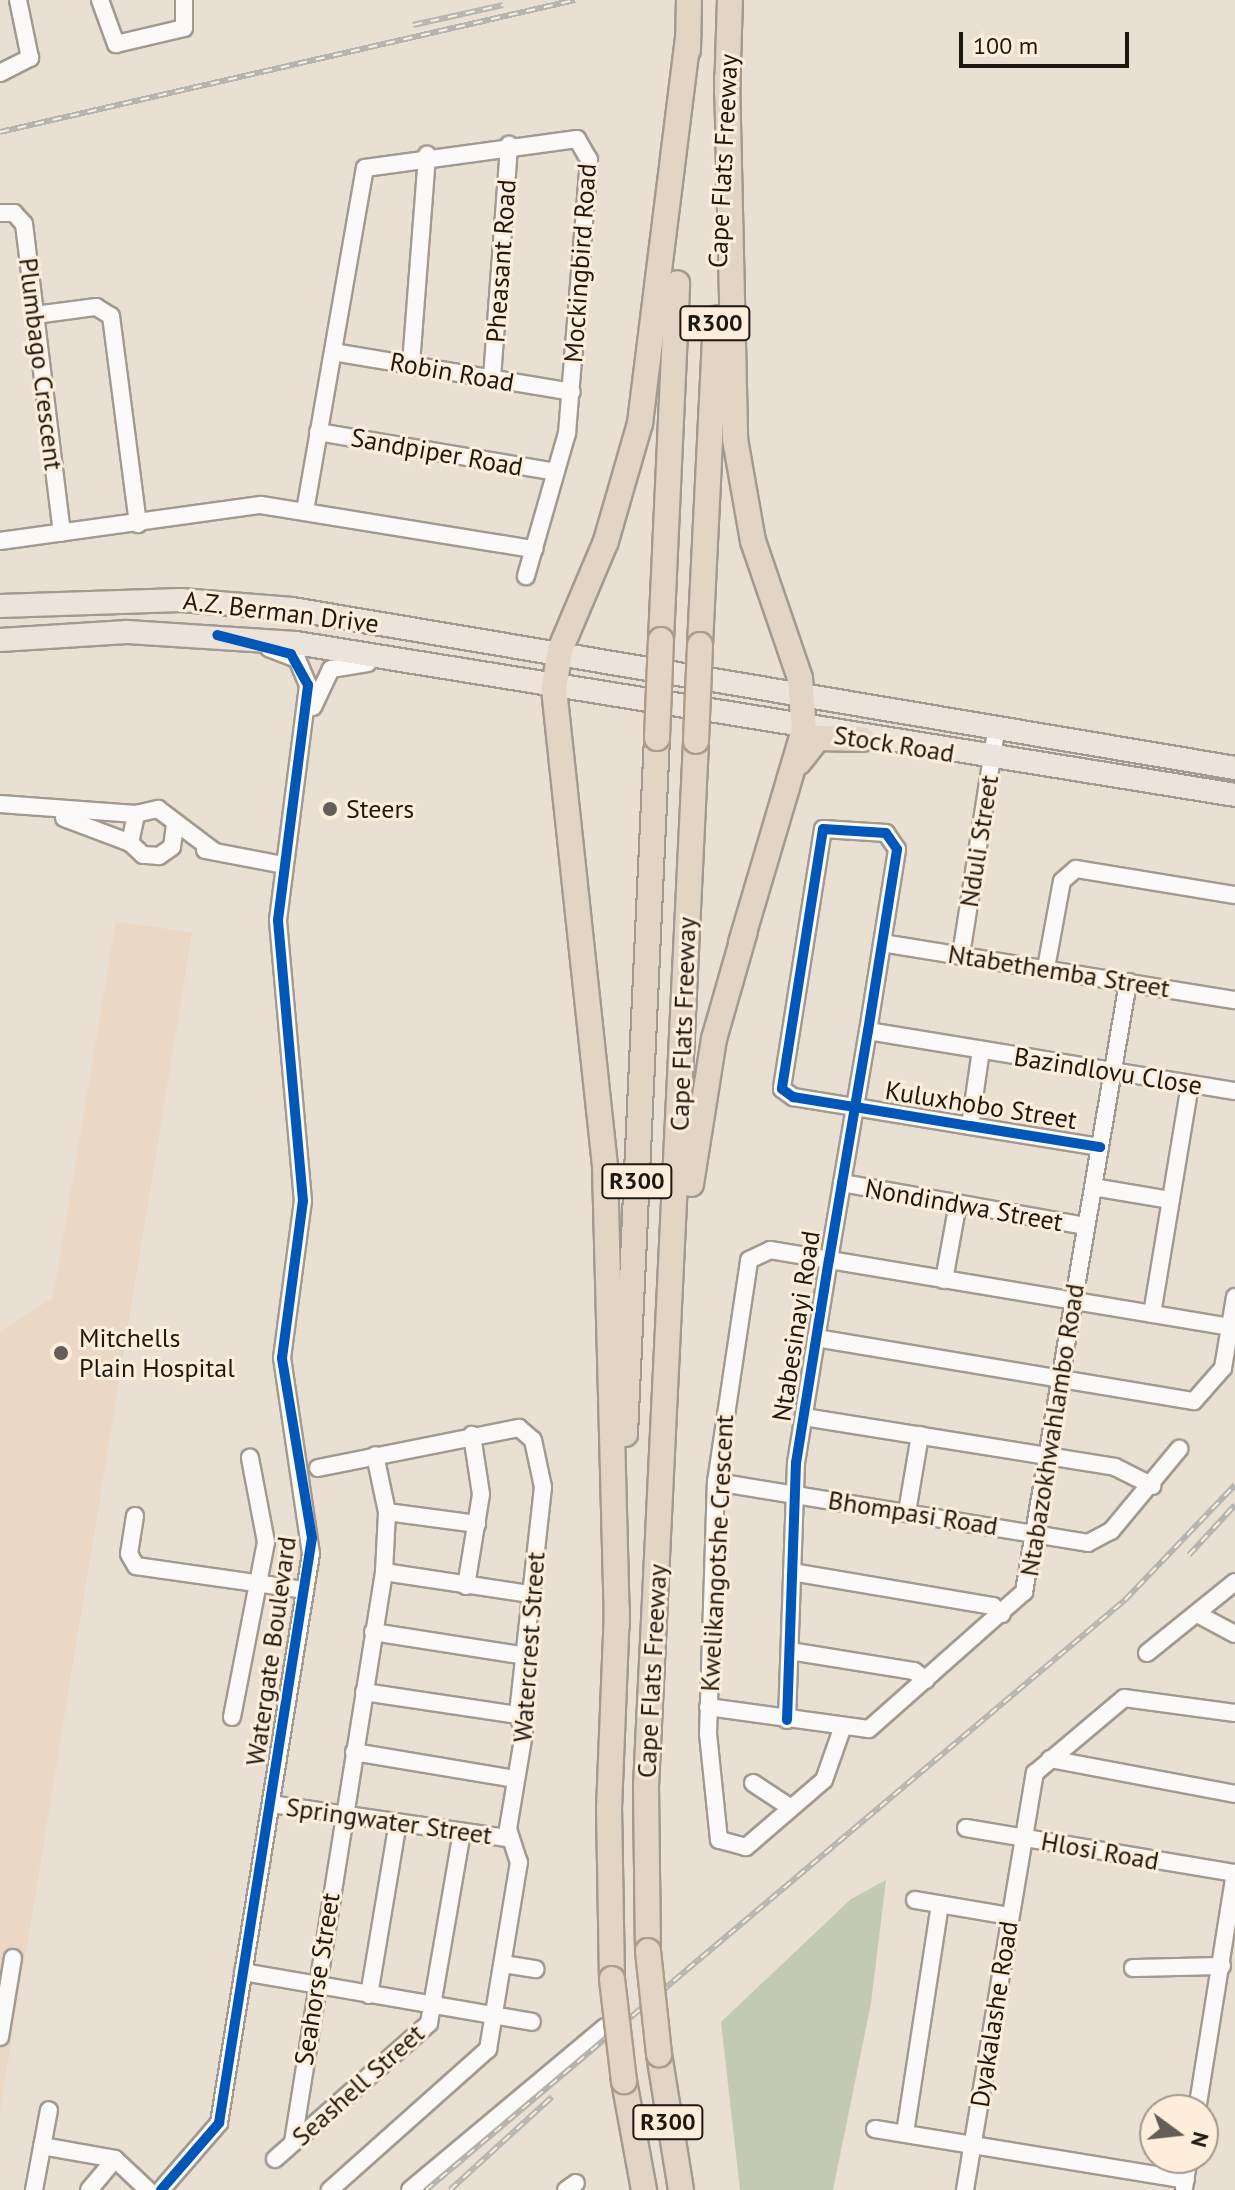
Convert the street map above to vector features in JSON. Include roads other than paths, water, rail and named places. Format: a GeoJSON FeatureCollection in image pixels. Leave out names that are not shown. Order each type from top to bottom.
{"type":"FeatureCollection","features":[{"type":"Feature","properties":{"kind":"highway","name":"Cape Flats Freeway"},"geometry":{"type":"LineString","coordinates":[[644,2190],[624,2081],[612,1979],[608,1880],[689,0]]}},
{"type":"Feature","properties":{"kind":"highway","name":"Cape Flats Freeway"},"geometry":{"type":"LineString","coordinates":[[681,2190],[659,2054],[648,1951],[646,1787],[670,1332],[730,0]]}},
{"type":"Feature","properties":{"kind":"highway"},"geometry":{"type":"LineString","coordinates":[[617,1625],[605,1166],[554,688],[560,650],[606,541],[640,423],[688,37]]}},
{"type":"Feature","properties":{"kind":"highway"},"geometry":{"type":"LineString","coordinates":[[670,1332],[707,1074],[741,943],[804,730],[802,694],[753,541],[735,439],[727,78]]}},
{"type":"Feature","properties":{"kind":"highway"},"geometry":{"type":"LineString","coordinates":[[741,943],[803,753],[818,738],[862,739]]}},
{"type":"Feature","properties":{"kind":"main road","name":"A.Z. Berman Drive"},"geometry":{"type":"LineString","coordinates":[[0,606],[181,600],[560,650]]}},
{"type":"Feature","properties":{"kind":"main road","name":"A.Z. Berman Drive"},"geometry":{"type":"LineString","coordinates":[[0,640],[95,632],[217,635],[554,688]]}},
{"type":"Feature","properties":{"kind":"main road","name":"Stock Road"},"geometry":{"type":"LineString","coordinates":[[560,650],[1235,768]]}},
{"type":"Feature","properties":{"kind":"main road"},"geometry":{"type":"LineString","coordinates":[[626,662],[789,704],[804,730]]}},
{"type":"Feature","properties":{"kind":"main road","name":"Stock Road"},"geometry":{"type":"LineString","coordinates":[[554,688],[992,761],[1235,795]]}},
{"type":"Feature","properties":{"kind":"street"},"geometry":{"type":"LineString","coordinates":[[0,73],[30,58],[18,0]]}},
{"type":"Feature","properties":{"kind":"street"},"geometry":{"type":"LineString","coordinates":[[100,0],[116,44],[184,28],[184,0]]}},
{"type":"Feature","properties":{"kind":"street","name":"Mockingbird Road"},"geometry":{"type":"LineString","coordinates":[[333,352],[365,168],[427,155],[570,138],[587,147],[572,392],[556,472],[526,576]]}},
{"type":"Feature","properties":{"kind":"street","name":"Pheasant Road"},"geometry":{"type":"LineString","coordinates":[[492,378],[509,145]]}},
{"type":"Feature","properties":{"kind":"street"},"geometry":{"type":"LineString","coordinates":[[411,364],[427,155]]}},
{"type":"Feature","properties":{"kind":"street","name":"Plumbago Crescent"},"geometry":{"type":"LineString","coordinates":[[0,213],[14,213],[24,224],[62,533]]}},
{"type":"Feature","properties":{"kind":"street"},"geometry":{"type":"LineString","coordinates":[[35,315],[96,307],[111,316],[138,524]]}},
{"type":"Feature","properties":{"kind":"street"},"geometry":{"type":"LineString","coordinates":[[305,511],[333,352]]}},
{"type":"Feature","properties":{"kind":"street","name":"Robin Road"},"geometry":{"type":"LineString","coordinates":[[333,352],[572,392]]}},
{"type":"Feature","properties":{"kind":"street","name":"Sandpiper Road"},"geometry":{"type":"LineString","coordinates":[[318,432],[556,472]]}},
{"type":"Feature","properties":{"kind":"street"},"geometry":{"type":"LineString","coordinates":[[0,541],[261,505],[534,549]]}},
{"type":"Feature","properties":{"kind":"street","name":"Watergate Boulevard"},"geometry":{"type":"LineString","coordinates":[[161,2190],[216,2132],[312,1538],[282,1358],[303,1201],[278,920],[307,723],[307,676],[297,659],[217,635]]}},
{"type":"Feature","properties":{"kind":"street","name":"Watergate Boulevard"},"geometry":{"type":"LineString","coordinates":[[307,723],[321,681],[341,664],[441,669]]}},
{"type":"Feature","properties":{"kind":"street","name":"Nduli Street"},"geometry":{"type":"LineString","coordinates":[[961,955],[997,726]]}},
{"type":"Feature","properties":{"kind":"street"},"geometry":{"type":"LineString","coordinates":[[0,804],[48,812],[136,814],[158,809],[175,825],[214,851]]}},
{"type":"Feature","properties":{"kind":"street"},"geometry":{"type":"LineString","coordinates":[[48,812],[130,843],[151,857],[171,848],[214,851],[284,865]]}},
{"type":"Feature","properties":{"kind":"street"},"geometry":{"type":"LineString","coordinates":[[130,843],[136,814]]}},
{"type":"Feature","properties":{"kind":"street"},"geometry":{"type":"LineString","coordinates":[[171,848],[175,825]]}},
{"type":"Feature","properties":{"kind":"street","name":"Kuluxhobo Street"},"geometry":{"type":"LineString","coordinates":[[882,943],[894,838],[829,825],[818,840],[779,1084],[793,1097],[1100,1147]]}},
{"type":"Feature","properties":{"kind":"street"},"geometry":{"type":"LineString","coordinates":[[1046,968],[1062,881],[1076,869],[1235,895]]}},
{"type":"Feature","properties":{"kind":"street","name":"Ntabethemba Street"},"geometry":{"type":"LineString","coordinates":[[882,943],[1235,1000]]}},
{"type":"Feature","properties":{"kind":"street","name":"Ntabesinayi Road"},"geometry":{"type":"LineString","coordinates":[[787,1720],[794,1493],[816,1338],[882,943]]}},
{"type":"Feature","properties":{"kind":"street","name":"Ntabazokhwahlambo Road"},"geometry":{"type":"LineString","coordinates":[[787,1720],[842,1729],[872,1727],[1024,1592],[1128,982]]}},
{"type":"Feature","properties":{"kind":"street","name":"Bazindlovu Close"},"geometry":{"type":"LineString","coordinates":[[868,1031],[1235,1091]]}},
{"type":"Feature","properties":{"kind":"street","name":"Bazindlovu Close"},"geometry":{"type":"LineString","coordinates":[[970,1126],[981,1050]]}},
{"type":"Feature","properties":{"kind":"street"},"geometry":{"type":"LineString","coordinates":[[1152,1314],[1190,1084]]}},
{"type":"Feature","properties":{"kind":"street","name":"Nondindwa Street"},"geometry":{"type":"LineString","coordinates":[[842,1183],[1086,1226]]}},
{"type":"Feature","properties":{"kind":"street"},"geometry":{"type":"LineString","coordinates":[[1093,1187],[1171,1200]]}},
{"type":"Feature","properties":{"kind":"street"},"geometry":{"type":"LineString","coordinates":[[944,1280],[958,1203]]}},
{"type":"Feature","properties":{"kind":"street","name":"Kwelikangotshe Crescent"},"geometry":{"type":"LineString","coordinates":[[787,1720],[708,1707],[716,1482],[749,1260],[770,1250],[829,1260]]}},
{"type":"Feature","properties":{"kind":"street"},"geometry":{"type":"LineString","coordinates":[[829,1260],[1230,1327]]}},
{"type":"Feature","properties":{"kind":"street"},"geometry":{"type":"LineString","coordinates":[[816,1338],[1194,1401],[1223,1368],[1235,1297]]}},
{"type":"Feature","properties":{"kind":"street"},"geometry":{"type":"LineString","coordinates":[[804,1417],[1128,1471],[1153,1486]]}},
{"type":"Feature","properties":{"kind":"street","name":"Watercrest Street"},"geometry":{"type":"LineString","coordinates":[[318,1468],[519,1428],[533,1440],[543,1499],[518,1715],[524,1733],[508,1838],[519,1862],[494,2016],[481,2061],[330,2190]]}},
{"type":"Feature","properties":{"kind":"street"},"geometry":{"type":"LineString","coordinates":[[466,1586],[481,1494],[472,1435]]}},
{"type":"Feature","properties":{"kind":"street"},"geometry":{"type":"LineString","coordinates":[[907,1512],[920,1435]]}},
{"type":"Feature","properties":{"kind":"street","name":"Bhompasi Road"},"geometry":{"type":"LineString","coordinates":[[716,1482],[1096,1542],[1153,1486],[1179,1449]]}},
{"type":"Feature","properties":{"kind":"street"},"geometry":{"type":"LineString","coordinates":[[344,1816],[384,1572],[387,1512],[375,1455]]}},
{"type":"Feature","properties":{"kind":"street"},"geometry":{"type":"LineString","coordinates":[[232,1717],[265,1532],[250,1458]]}},
{"type":"Feature","properties":{"kind":"street"},"geometry":{"type":"LineString","coordinates":[[387,1512],[477,1524]]}},
{"type":"Feature","properties":{"kind":"street"},"geometry":{"type":"LineString","coordinates":[[135,1516],[129,1554],[136,1566],[305,1590]]}},
{"type":"Feature","properties":{"kind":"street"},"geometry":{"type":"LineString","coordinates":[[384,1572],[530,1594]]}},
{"type":"Feature","properties":{"kind":"street"},"geometry":{"type":"LineString","coordinates":[[792,1572],[993,1606],[1002,1614]]}},
{"type":"Feature","properties":{"kind":"street"},"geometry":{"type":"LineString","coordinates":[[1147,1653],[1201,1616],[1235,1582]]}},
{"type":"Feature","properties":{"kind":"street"},"geometry":{"type":"LineString","coordinates":[[1201,1616],[1235,1634]]}},
{"type":"Feature","properties":{"kind":"street"},"geometry":{"type":"LineString","coordinates":[[373,1632],[526,1656]]}},
{"type":"Feature","properties":{"kind":"street"},"geometry":{"type":"LineString","coordinates":[[790,1651],[914,1671],[926,1680]]}},
{"type":"Feature","properties":{"kind":"street"},"geometry":{"type":"LineString","coordinates":[[364,1692],[518,1715]]}},
{"type":"Feature","properties":{"kind":"street"},"geometry":{"type":"LineString","coordinates":[[1050,1759],[1124,1698],[1235,1713]]}},
{"type":"Feature","properties":{"kind":"street"},"geometry":{"type":"LineString","coordinates":[[708,1707],[719,1840],[746,1847],[833,1769],[842,1729]]}},
{"type":"Feature","properties":{"kind":"street"},"geometry":{"type":"LineString","coordinates":[[354,1752],[516,1779]]}},
{"type":"Feature","properties":{"kind":"street"},"geometry":{"type":"LineString","coordinates":[[1050,1759],[1235,1794]]}},
{"type":"Feature","properties":{"kind":"street","name":"Dyakalashe Road"},"geometry":{"type":"LineString","coordinates":[[965,2190],[1033,1778],[1050,1759]]}},
{"type":"Feature","properties":{"kind":"street"},"geometry":{"type":"LineString","coordinates":[[753,1783],[791,1808]]}},
{"type":"Feature","properties":{"kind":"street","name":"Springwater Street"},"geometry":{"type":"LineString","coordinates":[[271,1804],[508,1838]]}},
{"type":"Feature","properties":{"kind":"street","name":"Seahorse Street"},"geometry":{"type":"LineString","coordinates":[[293,2142],[344,1816]]}},
{"type":"Feature","properties":{"kind":"street"},"geometry":{"type":"LineString","coordinates":[[369,1995],[398,1822]]}},
{"type":"Feature","properties":{"kind":"street","name":"Hlosi Road"},"geometry":{"type":"LineString","coordinates":[[966,1828],[1235,1874]]}},
{"type":"Feature","properties":{"kind":"street"},"geometry":{"type":"LineString","coordinates":[[435,2008],[462,1832]]}},
{"type":"Feature","properties":{"kind":"street"},"geometry":{"type":"LineString","coordinates":[[1200,2094],[1235,1874]]}},
{"type":"Feature","properties":{"kind":"street"},"geometry":{"type":"LineString","coordinates":[[915,1900],[1010,1916]]}},
{"type":"Feature","properties":{"kind":"street"},"geometry":{"type":"LineString","coordinates":[[905,2133],[940,1905]]}},
{"type":"Feature","properties":{"kind":"street"},"geometry":{"type":"LineString","coordinates":[[503,1964],[536,1969]]}},
{"type":"Feature","properties":{"kind":"street"},"geometry":{"type":"LineString","coordinates":[[1133,1968],[1222,1966]]}},
{"type":"Feature","properties":{"kind":"street"},"geometry":{"type":"LineString","coordinates":[[0,2037],[8,1968]]}},
{"type":"Feature","properties":{"kind":"street"},"geometry":{"type":"LineString","coordinates":[[243,1972],[435,2008],[532,2022]]}},
{"type":"Feature","properties":{"kind":"street","name":"Seashell Street"},"geometry":{"type":"LineString","coordinates":[[275,2159],[424,2028],[435,2008]]}},
{"type":"Feature","properties":{"kind":"street"},"geometry":{"type":"LineString","coordinates":[[410,2190],[605,2027]]}},
{"type":"Feature","properties":{"kind":"street"},"geometry":{"type":"LineString","coordinates":[[34,2190],[49,2110]]}},
{"type":"Feature","properties":{"kind":"street"},"geometry":{"type":"LineString","coordinates":[[875,2129],[973,2144],[1185,2185]]}},
{"type":"Feature","properties":{"kind":"street"},"geometry":{"type":"LineString","coordinates":[[42,2146],[115,2159],[148,2190]]}},
{"type":"Feature","properties":{"kind":"street"},"geometry":{"type":"LineString","coordinates":[[89,2190],[115,2159]]}},
{"type":"Feature","properties":{"kind":"railway"},"geometry":{"type":"LineString","coordinates":[[0,132],[575,0]]}},
{"type":"Feature","properties":{"kind":"railway"},"geometry":{"type":"LineString","coordinates":[[413,25],[503,5]]}},
{"type":"Feature","properties":{"kind":"railway"},"geometry":{"type":"LineString","coordinates":[[426,2190],[1125,1600],[1235,1485]]}},
{"type":"Feature","properties":{"kind":"railway"},"geometry":{"type":"LineString","coordinates":[[1189,1555],[1235,1505]]}},
{"type":"Feature","properties":{"kind":"railway"},"geometry":{"type":"LineString","coordinates":[[450,2190],[552,2097]]}},
{"type":"Feature","properties":{"kind":"place","name":"Steers"},"geometry":{"type":"Point","coordinates":[330,809]}},
{"type":"Feature","properties":{"kind":"place","name":"Mitchells Plain Hospital"},"geometry":{"type":"Point","coordinates":[61,1353]}}]}
